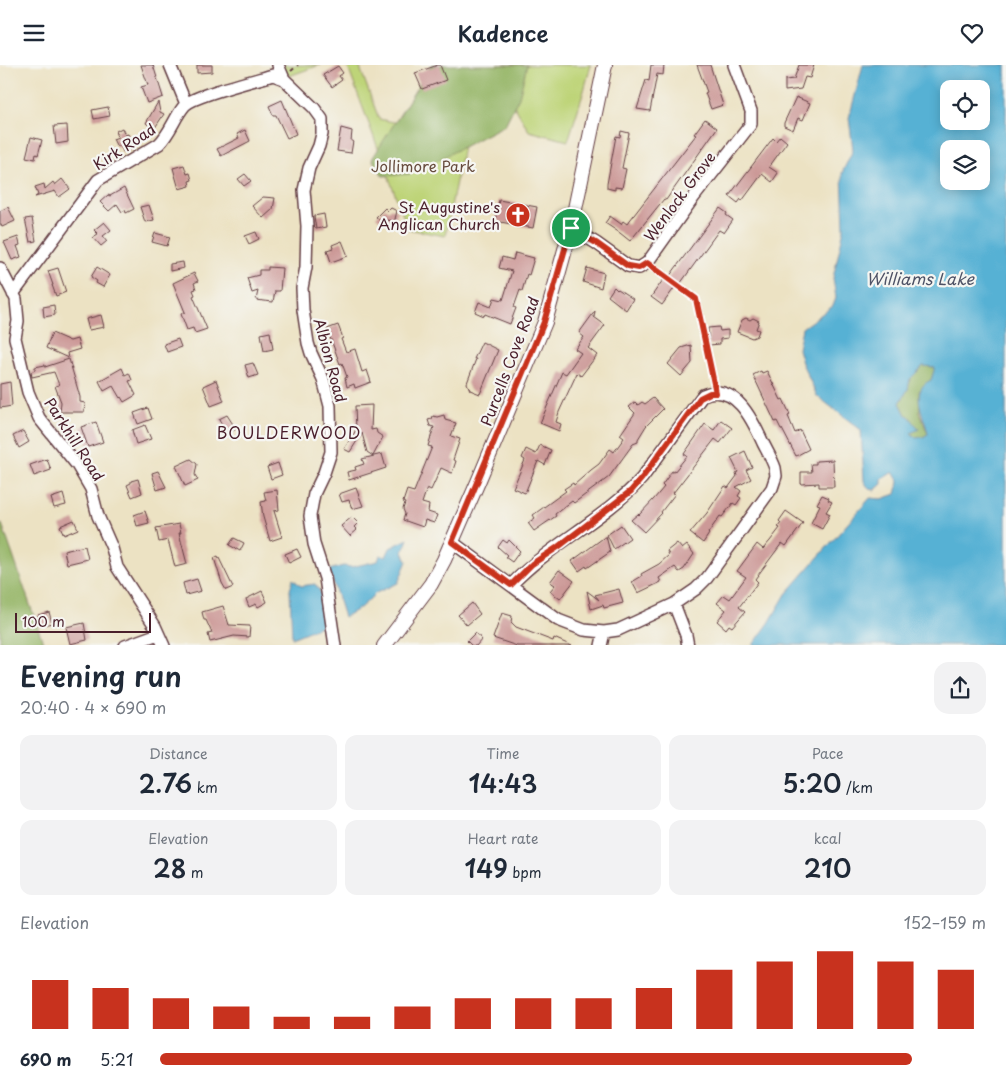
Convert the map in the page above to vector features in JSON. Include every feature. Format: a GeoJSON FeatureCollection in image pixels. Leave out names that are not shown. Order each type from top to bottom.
{"type":"FeatureCollection","features":[{"type":"Feature","properties":{"kind":"main road","name":"Purcells Cove Road"},"geometry":{"type":"LineString","coordinates":[[384,645],[431,584],[452,542],[544,322],[571,228],[605,65]]}},
{"type":"Feature","properties":{"kind":"street"},"geometry":{"type":"LineString","coordinates":[[170,65],[186,105],[199,97],[273,75],[284,79]]}},
{"type":"Feature","properties":{"kind":"street","name":"Albion Road"},"geometry":{"type":"LineString","coordinates":[[278,65],[284,79],[314,108],[322,119],[322,134],[319,147],[309,168],[304,190],[307,226],[306,267],[302,288],[308,343],[323,379],[330,406],[331,452],[314,494],[310,516],[314,544],[325,578],[335,645]]}},
{"type":"Feature","properties":{"kind":"street","name":"Wenlock Grove"},"geometry":{"type":"LineString","coordinates":[[571,228],[628,266],[639,268],[647,263],[694,197],[752,122],[751,111],[734,65]]}},
{"type":"Feature","properties":{"kind":"street","name":"Kirk Road"},"geometry":{"type":"LineString","coordinates":[[13,293],[55,240],[98,180],[159,144],[168,136],[186,105]]}},
{"type":"Feature","properties":{"kind":"street","name":"Parkhill Road"},"geometry":{"type":"LineString","coordinates":[[0,269],[16,299],[18,321],[14,338],[28,392],[39,418],[77,465],[91,489],[98,515],[112,548],[117,567],[155,626],[164,645]]}},
{"type":"Feature","properties":{"kind":"street"},"geometry":{"type":"LineString","coordinates":[[452,542],[558,620],[584,630],[604,632],[618,630],[674,604],[696,589],[707,578],[770,493],[776,480],[774,463],[748,413],[735,400],[716,393],[710,393],[700,398],[631,491],[558,547],[532,564],[511,585]]}},
{"type":"Feature","properties":{"kind":"street"},"geometry":{"type":"LineString","coordinates":[[674,604],[688,645]]}},
{"type":"Feature","properties":{"kind":"street"},"geometry":{"type":"LineString","coordinates":[[601,645],[604,632]]}},
{"type":"Feature","properties":{"kind":"street"},"geometry":{"type":"LineString","coordinates":[[125,645],[158,634]]}},
{"type":"Feature","properties":{"kind":"path"},"geometry":{"type":"LineString","coordinates":[[647,263],[696,299],[716,393]]}},
{"type":"Feature","properties":{"kind":"green space"},"geometry":{"type":"Polygon","coordinates":[[[281,65],[320,65],[289,76],[281,65]]]}},
{"type":"Feature","properties":{"kind":"green space","name":"Jollimore Park"},"geometry":{"type":"Polygon","coordinates":[[[347,65],[359,65],[379,119],[465,137],[445,236],[408,229],[347,65]]]}},
{"type":"Feature","properties":{"kind":"green space"},"geometry":{"type":"Polygon","coordinates":[[[431,65],[527,65],[519,97],[505,125],[411,174],[383,176],[372,159],[431,65]]]}},
{"type":"Feature","properties":{"kind":"green space"},"geometry":{"type":"Polygon","coordinates":[[[497,65],[591,65],[568,141],[529,131],[496,75],[497,65]]]}},
{"type":"Feature","properties":{"kind":"green space"},"geometry":{"type":"Polygon","coordinates":[[[923,366],[936,367],[931,380],[919,391],[920,413],[928,434],[916,439],[911,433],[918,429],[906,415],[900,403],[908,389],[910,379],[923,366]]]}},
{"type":"Feature","properties":{"kind":"green space"},"geometry":{"type":"Polygon","coordinates":[[[2,524],[44,645],[0,645],[0,525],[2,524]]]}},
{"type":"Feature","properties":{"kind":"water","name":"Williams Lake"},"geometry":{"type":"Polygon","coordinates":[[[863,65],[1006,65],[1006,645],[753,645],[786,594],[870,498],[882,499],[896,494],[899,482],[893,472],[882,479],[882,484],[875,490],[869,489],[864,481],[861,430],[817,396],[802,363],[798,349],[802,328],[833,306],[836,298],[833,278],[844,229],[842,173],[853,150],[849,118],[863,65]],[[923,366],[910,379],[908,389],[900,403],[906,415],[909,416],[919,429],[911,433],[916,438],[928,434],[919,397],[920,390],[924,384],[931,380],[935,367],[923,366]]]}},
{"type":"Feature","properties":{"kind":"water"},"geometry":{"type":"Polygon","coordinates":[[[408,539],[403,552],[407,561],[398,583],[376,593],[360,608],[344,617],[329,570],[378,561],[380,555],[386,557],[390,548],[408,539]]]}},
{"type":"Feature","properties":{"kind":"water"},"geometry":{"type":"Polygon","coordinates":[[[293,579],[301,586],[315,584],[320,591],[328,623],[292,638],[290,590],[293,579]]]}},
{"type":"Feature","properties":{"kind":"building"},"geometry":{"type":"Polygon","coordinates":[[[141,65],[153,65],[163,97],[147,103],[141,87],[148,85],[141,65]]]}},
{"type":"Feature","properties":{"kind":"building"},"geometry":{"type":"Polygon","coordinates":[[[197,65],[212,65],[212,72],[197,73],[197,65]]]}},
{"type":"Feature","properties":{"kind":"building"},"geometry":{"type":"Polygon","coordinates":[[[440,65],[446,80],[422,89],[415,73],[440,65]]]}},
{"type":"Feature","properties":{"kind":"building"},"geometry":{"type":"Polygon","coordinates":[[[651,65],[664,65],[663,75],[657,74],[650,111],[637,109],[646,80],[649,81],[651,65]]]}},
{"type":"Feature","properties":{"kind":"building"},"geometry":{"type":"Polygon","coordinates":[[[697,65],[710,65],[723,105],[711,109],[697,65]]]}},
{"type":"Feature","properties":{"kind":"building"},"geometry":{"type":"Polygon","coordinates":[[[799,65],[814,65],[810,78],[805,77],[801,89],[785,91],[785,80],[794,79],[799,65]]]}},
{"type":"Feature","properties":{"kind":"building"},"geometry":{"type":"Polygon","coordinates":[[[338,66],[343,73],[339,76],[342,80],[332,87],[323,75],[338,66]]]}},
{"type":"Feature","properties":{"kind":"building"},"geometry":{"type":"Polygon","coordinates":[[[796,97],[810,103],[803,120],[798,118],[793,130],[784,126],[784,123],[796,97]]]}},
{"type":"Feature","properties":{"kind":"building"},"geometry":{"type":"Polygon","coordinates":[[[282,100],[296,134],[287,138],[276,115],[273,115],[269,106],[282,100]]]}},
{"type":"Feature","properties":{"kind":"building"},"geometry":{"type":"Polygon","coordinates":[[[158,102],[160,112],[164,114],[154,129],[146,123],[158,102]]]}},
{"type":"Feature","properties":{"kind":"building"},"geometry":{"type":"Polygon","coordinates":[[[108,107],[110,116],[94,119],[92,110],[108,107]]]}},
{"type":"Feature","properties":{"kind":"building"},"geometry":{"type":"Polygon","coordinates":[[[705,119],[717,128],[666,200],[664,199],[630,241],[605,223],[610,216],[621,224],[623,221],[627,224],[696,135],[694,134],[705,119]]]}},
{"type":"Feature","properties":{"kind":"building"},"geometry":{"type":"Polygon","coordinates":[[[67,125],[68,142],[56,144],[54,126],[67,125]]]}},
{"type":"Feature","properties":{"kind":"building"},"geometry":{"type":"Polygon","coordinates":[[[122,128],[125,135],[128,134],[131,142],[128,143],[130,150],[123,152],[121,146],[117,147],[113,139],[118,137],[116,131],[122,128]]]}},
{"type":"Feature","properties":{"kind":"building"},"geometry":{"type":"Polygon","coordinates":[[[341,128],[352,131],[351,153],[337,151],[341,128]]]}},
{"type":"Feature","properties":{"kind":"building"},"geometry":{"type":"Polygon","coordinates":[[[245,130],[250,141],[221,156],[217,149],[239,138],[237,134],[245,130]]]}},
{"type":"Feature","properties":{"kind":"building"},"geometry":{"type":"Polygon","coordinates":[[[621,131],[629,133],[622,168],[626,169],[622,188],[615,187],[615,190],[607,188],[607,184],[616,136],[620,137],[621,131]]]}},
{"type":"Feature","properties":{"kind":"building"},"geometry":{"type":"Polygon","coordinates":[[[780,136],[787,142],[769,167],[778,173],[772,182],[762,174],[742,201],[741,199],[738,203],[729,196],[773,138],[776,141],[780,136]]]}},
{"type":"Feature","properties":{"kind":"building"},"geometry":{"type":"Polygon","coordinates":[[[31,137],[42,140],[35,159],[26,157],[31,137]]]}},
{"type":"Feature","properties":{"kind":"building"},"geometry":{"type":"Polygon","coordinates":[[[184,165],[187,174],[190,173],[192,180],[189,181],[190,186],[179,189],[173,168],[184,165]]]}},
{"type":"Feature","properties":{"kind":"building"},"geometry":{"type":"Polygon","coordinates":[[[245,174],[251,181],[244,186],[238,179],[245,174]]]}},
{"type":"Feature","properties":{"kind":"building"},"geometry":{"type":"Polygon","coordinates":[[[62,179],[70,189],[59,197],[55,191],[35,197],[38,195],[35,187],[44,184],[45,189],[53,182],[55,185],[62,179]]]}},
{"type":"Feature","properties":{"kind":"building"},"geometry":{"type":"Polygon","coordinates":[[[124,188],[134,209],[126,213],[125,210],[122,212],[117,204],[109,211],[100,202],[108,195],[110,196],[124,188]]]}},
{"type":"Feature","properties":{"kind":"building"},"geometry":{"type":"Polygon","coordinates":[[[263,197],[275,198],[273,209],[263,218],[252,206],[263,197]]]}},
{"type":"Feature","properties":{"kind":"building"},"geometry":{"type":"Polygon","coordinates":[[[499,200],[537,207],[533,228],[495,221],[499,200]]]}},
{"type":"Feature","properties":{"kind":"building"},"geometry":{"type":"Polygon","coordinates":[[[149,205],[154,220],[145,222],[140,207],[149,205]]]}},
{"type":"Feature","properties":{"kind":"building"},"geometry":{"type":"Polygon","coordinates":[[[8,207],[15,221],[2,227],[0,211],[8,207]]]}},
{"type":"Feature","properties":{"kind":"building"},"geometry":{"type":"Polygon","coordinates":[[[385,208],[388,211],[391,208],[397,211],[396,221],[384,220],[382,222],[376,217],[385,208]]]}},
{"type":"Feature","properties":{"kind":"building"},"geometry":{"type":"Polygon","coordinates":[[[720,208],[733,220],[724,233],[719,230],[680,284],[678,283],[662,305],[651,297],[663,280],[666,281],[720,208]]]}},
{"type":"Feature","properties":{"kind":"building"},"geometry":{"type":"Polygon","coordinates":[[[324,214],[326,227],[316,229],[314,216],[324,214]]]}},
{"type":"Feature","properties":{"kind":"building"},"geometry":{"type":"Polygon","coordinates":[[[32,218],[36,241],[30,242],[25,219],[32,218]]]}},
{"type":"Feature","properties":{"kind":"building"},"geometry":{"type":"Polygon","coordinates":[[[104,222],[111,230],[103,236],[107,241],[101,246],[93,237],[98,234],[94,230],[104,222]]]}},
{"type":"Feature","properties":{"kind":"building"},"geometry":{"type":"Polygon","coordinates":[[[256,232],[259,239],[249,244],[245,236],[256,232]]]}},
{"type":"Feature","properties":{"kind":"building"},"geometry":{"type":"Polygon","coordinates":[[[155,233],[170,237],[167,246],[152,242],[155,233]]]}},
{"type":"Feature","properties":{"kind":"building"},"geometry":{"type":"Polygon","coordinates":[[[18,237],[20,245],[17,246],[21,257],[12,260],[4,242],[18,237]]]}},
{"type":"Feature","properties":{"kind":"building"},"geometry":{"type":"Polygon","coordinates":[[[342,241],[348,256],[331,262],[327,250],[333,248],[332,245],[342,241]]]}},
{"type":"Feature","properties":{"kind":"building"},"geometry":{"type":"Polygon","coordinates":[[[515,253],[534,258],[522,291],[520,290],[510,324],[475,312],[479,302],[491,307],[494,298],[503,300],[512,271],[499,268],[502,257],[513,260],[515,253]]]}},
{"type":"Feature","properties":{"kind":"building"},"geometry":{"type":"Polygon","coordinates":[[[183,262],[184,268],[170,271],[170,264],[183,262]]]}},
{"type":"Feature","properties":{"kind":"building"},"geometry":{"type":"Polygon","coordinates":[[[97,267],[110,275],[103,287],[91,277],[97,267]]]}},
{"type":"Feature","properties":{"kind":"building"},"geometry":{"type":"Polygon","coordinates":[[[268,267],[282,268],[280,291],[275,291],[273,302],[256,300],[258,291],[252,293],[247,278],[259,275],[259,270],[268,270],[268,267]]]}},
{"type":"Feature","properties":{"kind":"building"},"geometry":{"type":"Polygon","coordinates":[[[58,268],[66,292],[56,296],[48,271],[58,268]]]}},
{"type":"Feature","properties":{"kind":"building"},"geometry":{"type":"Polygon","coordinates":[[[587,268],[604,273],[601,288],[583,282],[587,268]]]}},
{"type":"Feature","properties":{"kind":"building"},"geometry":{"type":"Polygon","coordinates":[[[194,273],[198,281],[194,283],[196,289],[193,290],[195,295],[193,296],[207,329],[195,333],[193,328],[187,330],[181,314],[185,312],[173,283],[194,273]]]}},
{"type":"Feature","properties":{"kind":"building"},"geometry":{"type":"Polygon","coordinates":[[[614,287],[633,299],[626,310],[608,296],[614,287]]]}},
{"type":"Feature","properties":{"kind":"building"},"geometry":{"type":"Polygon","coordinates":[[[54,305],[55,315],[44,317],[43,307],[54,305]]]}},
{"type":"Feature","properties":{"kind":"building"},"geometry":{"type":"Polygon","coordinates":[[[595,311],[594,317],[605,325],[588,348],[597,355],[581,376],[577,373],[559,412],[556,422],[561,424],[559,431],[540,423],[562,372],[566,374],[581,353],[575,349],[584,337],[579,333],[595,311]]]}},
{"type":"Feature","properties":{"kind":"building"},"geometry":{"type":"Polygon","coordinates":[[[101,315],[104,327],[89,330],[86,319],[101,315]]]}},
{"type":"Feature","properties":{"kind":"building"},"geometry":{"type":"Polygon","coordinates":[[[746,318],[750,320],[753,318],[759,321],[756,329],[759,330],[757,336],[752,338],[737,332],[742,320],[746,318]]]}},
{"type":"Feature","properties":{"kind":"building"},"geometry":{"type":"Polygon","coordinates":[[[338,325],[346,352],[355,349],[362,372],[367,370],[371,382],[355,388],[354,384],[347,387],[345,378],[347,377],[327,329],[338,325]]]}},
{"type":"Feature","properties":{"kind":"building"},"geometry":{"type":"Polygon","coordinates":[[[719,327],[720,331],[728,330],[728,338],[720,339],[720,344],[709,345],[708,328],[719,327]]]}},
{"type":"Feature","properties":{"kind":"building"},"geometry":{"type":"Polygon","coordinates":[[[270,332],[273,349],[264,351],[261,334],[270,332]]]}},
{"type":"Feature","properties":{"kind":"building"},"geometry":{"type":"Polygon","coordinates":[[[52,333],[70,341],[77,339],[80,349],[67,353],[68,358],[46,348],[52,333]]]}},
{"type":"Feature","properties":{"kind":"building"},"geometry":{"type":"Polygon","coordinates":[[[178,339],[181,347],[167,352],[164,344],[178,339]]]}},
{"type":"Feature","properties":{"kind":"building"},"geometry":{"type":"Polygon","coordinates":[[[482,342],[498,350],[480,394],[470,390],[467,383],[476,359],[474,359],[482,342]]]}},
{"type":"Feature","properties":{"kind":"building"},"geometry":{"type":"Polygon","coordinates":[[[691,345],[692,363],[681,376],[668,364],[681,348],[691,345]]]}},
{"type":"Feature","properties":{"kind":"building"},"geometry":{"type":"Polygon","coordinates":[[[69,359],[80,402],[85,403],[84,412],[60,412],[61,402],[55,386],[59,385],[54,372],[32,377],[31,372],[35,370],[35,367],[45,365],[45,367],[69,359]]]}},
{"type":"Feature","properties":{"kind":"building"},"geometry":{"type":"Polygon","coordinates":[[[253,363],[258,375],[249,378],[245,365],[253,363]]]}},
{"type":"Feature","properties":{"kind":"building"},"geometry":{"type":"Polygon","coordinates":[[[122,368],[125,375],[129,373],[132,380],[129,381],[136,395],[124,402],[113,386],[104,391],[99,381],[122,368]]]}},
{"type":"Feature","properties":{"kind":"building"},"geometry":{"type":"Polygon","coordinates":[[[761,371],[762,373],[767,371],[788,410],[790,415],[788,416],[795,433],[800,430],[809,449],[796,456],[782,429],[777,421],[775,422],[753,375],[761,371]]]}},
{"type":"Feature","properties":{"kind":"building"},"geometry":{"type":"Polygon","coordinates":[[[216,380],[224,401],[211,406],[203,386],[216,380]]]}},
{"type":"Feature","properties":{"kind":"building"},"geometry":{"type":"Polygon","coordinates":[[[10,382],[12,406],[0,408],[0,384],[10,382]]]}},
{"type":"Feature","properties":{"kind":"building"},"geometry":{"type":"Polygon","coordinates":[[[653,398],[663,409],[646,426],[638,442],[633,444],[609,477],[574,503],[572,501],[555,514],[556,516],[534,531],[528,523],[535,518],[533,515],[566,491],[564,489],[573,483],[574,485],[599,464],[610,449],[614,452],[624,438],[620,435],[635,413],[629,407],[635,402],[638,405],[642,402],[645,404],[653,398]]]}},
{"type":"Feature","properties":{"kind":"building"},"geometry":{"type":"Polygon","coordinates":[[[372,405],[371,430],[376,429],[377,433],[383,437],[373,456],[367,452],[362,433],[350,452],[344,449],[356,430],[355,406],[372,405]]]}},
{"type":"Feature","properties":{"kind":"building"},"geometry":{"type":"Polygon","coordinates":[[[148,408],[152,419],[138,424],[134,413],[148,408]]]}},
{"type":"Feature","properties":{"kind":"building"},"geometry":{"type":"Polygon","coordinates":[[[227,415],[236,429],[227,434],[219,419],[227,415]]]}},
{"type":"Feature","properties":{"kind":"building"},"geometry":{"type":"Polygon","coordinates":[[[444,415],[445,420],[456,423],[451,436],[460,439],[453,460],[456,461],[452,473],[441,468],[431,490],[427,488],[422,503],[429,505],[428,512],[437,515],[434,523],[425,520],[423,527],[403,520],[405,503],[403,502],[407,490],[414,492],[432,447],[428,446],[434,427],[430,426],[428,420],[432,419],[433,416],[444,415]]]}},
{"type":"Feature","properties":{"kind":"building"},"geometry":{"type":"Polygon","coordinates":[[[721,420],[732,428],[720,443],[715,439],[673,493],[675,494],[662,513],[644,532],[631,520],[639,515],[664,487],[662,485],[672,471],[674,472],[687,456],[684,454],[705,424],[714,430],[721,420]]]}},
{"type":"Feature","properties":{"kind":"building"},"geometry":{"type":"Polygon","coordinates":[[[96,422],[103,442],[88,447],[81,427],[96,422]]]}},
{"type":"Feature","properties":{"kind":"building"},"geometry":{"type":"Polygon","coordinates":[[[145,425],[151,439],[136,444],[132,430],[145,425]]]}},
{"type":"Feature","properties":{"kind":"building"},"geometry":{"type":"Polygon","coordinates":[[[23,431],[29,442],[19,448],[13,436],[23,431]]]}},
{"type":"Feature","properties":{"kind":"building"},"geometry":{"type":"Polygon","coordinates":[[[540,445],[551,450],[545,465],[538,461],[525,493],[513,488],[525,460],[522,458],[526,449],[536,454],[540,445]]]}},
{"type":"Feature","properties":{"kind":"building"},"geometry":{"type":"Polygon","coordinates":[[[745,451],[752,467],[746,470],[751,479],[736,487],[741,491],[738,496],[741,498],[736,505],[733,503],[722,517],[720,516],[703,543],[690,533],[707,513],[725,486],[728,488],[737,476],[736,473],[738,472],[731,458],[745,451]]]}},
{"type":"Feature","properties":{"kind":"building"},"geometry":{"type":"Polygon","coordinates":[[[382,454],[386,468],[349,480],[347,472],[356,470],[355,467],[364,464],[362,459],[382,454]]]}},
{"type":"Feature","properties":{"kind":"building"},"geometry":{"type":"Polygon","coordinates":[[[47,459],[51,470],[34,476],[30,465],[47,459]]]}},
{"type":"Feature","properties":{"kind":"building"},"geometry":{"type":"Polygon","coordinates":[[[191,459],[197,464],[195,475],[198,480],[185,486],[176,466],[191,459]]]}},
{"type":"Feature","properties":{"kind":"building"},"geometry":{"type":"Polygon","coordinates":[[[833,460],[834,487],[819,487],[819,483],[801,484],[801,472],[812,472],[811,464],[816,464],[816,461],[833,460]]]}},
{"type":"Feature","properties":{"kind":"building"},"geometry":{"type":"Polygon","coordinates":[[[278,463],[282,475],[271,479],[267,467],[278,463]]]}},
{"type":"Feature","properties":{"kind":"building"},"geometry":{"type":"Polygon","coordinates":[[[158,471],[166,487],[157,490],[152,473],[158,471]]]}},
{"type":"Feature","properties":{"kind":"building"},"geometry":{"type":"Polygon","coordinates":[[[138,479],[142,493],[132,497],[127,485],[131,481],[138,479]]]}},
{"type":"Feature","properties":{"kind":"building"},"geometry":{"type":"Polygon","coordinates":[[[356,488],[363,506],[352,509],[349,500],[342,502],[339,494],[356,488]]]}},
{"type":"Feature","properties":{"kind":"building"},"geometry":{"type":"Polygon","coordinates":[[[277,490],[279,510],[274,511],[282,537],[270,541],[261,502],[266,501],[264,492],[277,490]]]}},
{"type":"Feature","properties":{"kind":"building"},"geometry":{"type":"Polygon","coordinates":[[[63,494],[66,505],[54,508],[51,498],[63,494]]]}},
{"type":"Feature","properties":{"kind":"building"},"geometry":{"type":"Polygon","coordinates":[[[822,495],[829,498],[828,500],[832,502],[826,512],[830,514],[822,529],[811,523],[820,505],[817,504],[822,495]]]}},
{"type":"Feature","properties":{"kind":"building"},"geometry":{"type":"Polygon","coordinates":[[[145,511],[149,523],[137,526],[134,515],[145,511]]]}},
{"type":"Feature","properties":{"kind":"building"},"geometry":{"type":"Polygon","coordinates":[[[786,511],[803,523],[786,546],[782,543],[755,579],[758,582],[739,607],[745,612],[732,627],[729,625],[726,629],[717,621],[726,610],[717,603],[724,595],[730,599],[746,577],[737,571],[757,544],[763,549],[770,541],[780,528],[778,527],[781,523],[779,521],[786,511]]]}},
{"type":"Feature","properties":{"kind":"building"},"geometry":{"type":"Polygon","coordinates":[[[352,517],[358,523],[354,527],[357,530],[350,536],[341,526],[352,517]]]}},
{"type":"Feature","properties":{"kind":"building"},"geometry":{"type":"Polygon","coordinates":[[[74,520],[78,529],[64,535],[60,526],[74,520]]]}},
{"type":"Feature","properties":{"kind":"building"},"geometry":{"type":"Polygon","coordinates":[[[179,524],[181,533],[179,533],[187,564],[175,567],[168,540],[159,542],[156,528],[179,524]]]}},
{"type":"Feature","properties":{"kind":"building"},"geometry":{"type":"Polygon","coordinates":[[[621,525],[630,538],[614,549],[607,535],[621,525]]]}},
{"type":"Feature","properties":{"kind":"building"},"geometry":{"type":"Polygon","coordinates":[[[606,536],[610,552],[587,568],[586,566],[579,571],[572,561],[606,536]]]}},
{"type":"Feature","properties":{"kind":"building"},"geometry":{"type":"Polygon","coordinates":[[[234,538],[244,543],[240,551],[229,545],[234,538]]]}},
{"type":"Feature","properties":{"kind":"building"},"geometry":{"type":"Polygon","coordinates":[[[503,540],[507,543],[509,540],[520,551],[512,562],[505,557],[507,555],[498,547],[503,540]]]}},
{"type":"Feature","properties":{"kind":"building"},"geometry":{"type":"Polygon","coordinates":[[[677,543],[682,549],[687,545],[694,554],[684,569],[679,572],[675,567],[659,578],[661,582],[638,593],[632,582],[642,576],[641,574],[659,564],[669,555],[667,551],[677,543]]]}},
{"type":"Feature","properties":{"kind":"building"},"geometry":{"type":"Polygon","coordinates":[[[85,546],[88,559],[67,564],[64,551],[85,546]]]}},
{"type":"Feature","properties":{"kind":"building"},"geometry":{"type":"Polygon","coordinates":[[[297,549],[301,557],[289,563],[285,554],[297,549]]]}},
{"type":"Feature","properties":{"kind":"building"},"geometry":{"type":"Polygon","coordinates":[[[218,556],[233,587],[226,590],[214,558],[218,556]]]}},
{"type":"Feature","properties":{"kind":"building"},"geometry":{"type":"Polygon","coordinates":[[[559,570],[574,581],[560,599],[550,591],[555,585],[550,582],[559,570]]]}},
{"type":"Feature","properties":{"kind":"building"},"geometry":{"type":"Polygon","coordinates":[[[197,579],[201,591],[186,595],[183,583],[197,579]]]}},
{"type":"Feature","properties":{"kind":"building"},"geometry":{"type":"Polygon","coordinates":[[[619,589],[623,603],[604,608],[603,605],[591,609],[587,591],[599,600],[595,595],[619,589]]]}},
{"type":"Feature","properties":{"kind":"building"},"geometry":{"type":"Polygon","coordinates":[[[262,591],[267,602],[258,607],[256,604],[249,607],[246,599],[262,591]]]}},
{"type":"Feature","properties":{"kind":"building"},"geometry":{"type":"Polygon","coordinates":[[[472,603],[480,614],[467,625],[458,615],[472,603]]]}},
{"type":"Feature","properties":{"kind":"building"},"geometry":{"type":"Polygon","coordinates":[[[223,606],[229,625],[250,626],[249,637],[234,636],[210,642],[208,634],[212,633],[206,620],[204,620],[202,612],[223,606]]]}},
{"type":"Feature","properties":{"kind":"building"},"geometry":{"type":"Polygon","coordinates":[[[49,612],[52,623],[40,626],[38,615],[49,612]]]}},
{"type":"Feature","properties":{"kind":"building"},"geometry":{"type":"Polygon","coordinates":[[[502,613],[512,616],[511,622],[516,627],[553,641],[554,638],[570,645],[514,645],[493,638],[502,613]]]}},
{"type":"Feature","properties":{"kind":"building"},"geometry":{"type":"Polygon","coordinates":[[[84,623],[87,640],[70,644],[66,627],[84,623]]]}},
{"type":"Feature","properties":{"kind":"building"},"geometry":{"type":"Polygon","coordinates":[[[475,633],[482,639],[477,645],[471,645],[467,641],[475,633]]]}},
{"type":"Feature","properties":{"kind":"place","name":"St Augustine's Anglican Church"},"geometry":{"type":"Point","coordinates":[518,215]}},
{"type":"Feature","properties":{"kind":"district","name":"BOULDERWOOD"},"geometry":{"type":"Point","coordinates":[289,432]}},
{"type":"Feature","properties":{"kind":"route"},"geometry":{"type":"LineString","coordinates":[[571,228],[628,266],[639,268],[647,263],[696,299],[716,393],[710,393],[700,398],[631,491],[558,547],[532,564],[511,585],[452,542],[544,322],[571,228]]}}]}
